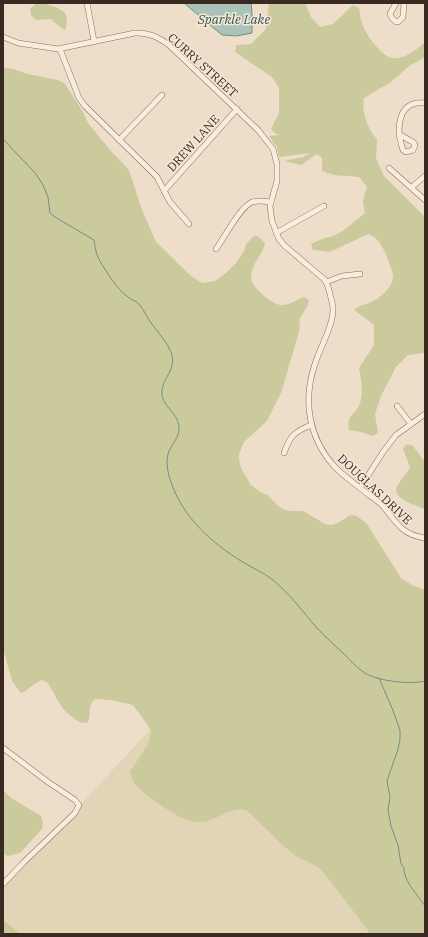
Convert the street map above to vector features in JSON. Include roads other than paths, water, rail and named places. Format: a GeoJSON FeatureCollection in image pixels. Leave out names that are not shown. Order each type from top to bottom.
{"type":"FeatureCollection","features":[{"type":"Feature","properties":{"kind":"street"},"geometry":{"type":"LineString","coordinates":[[87,3],[94,41]]}},
{"type":"Feature","properties":{"kind":"street"},"geometry":{"type":"LineString","coordinates":[[396,3],[390,14],[396,22],[398,22],[403,17],[404,3]]}},
{"type":"Feature","properties":{"kind":"street","name":"CURRY STREET"},"geometry":{"type":"LineString","coordinates":[[3,37],[18,43],[46,48],[60,48],[144,32],[161,39],[258,130],[272,149],[275,157],[277,172],[275,189],[270,202]]}},
{"type":"Feature","properties":{"kind":"street"},"geometry":{"type":"LineString","coordinates":[[60,48],[79,98],[85,106],[150,169],[161,184],[170,202],[189,224]]}},
{"type":"Feature","properties":{"kind":"street"},"geometry":{"type":"LineString","coordinates":[[119,140],[162,95]]}},
{"type":"Feature","properties":{"kind":"street"},"geometry":{"type":"LineString","coordinates":[[400,135],[398,126],[400,116],[406,108],[414,104],[425,103]]}},
{"type":"Feature","properties":{"kind":"street","name":"DREW LANE"},"geometry":{"type":"LineString","coordinates":[[164,191],[237,110]]}},
{"type":"Feature","properties":{"kind":"street"},"geometry":{"type":"LineString","coordinates":[[389,168],[425,200]]}},
{"type":"Feature","properties":{"kind":"street"},"geometry":{"type":"LineString","coordinates":[[412,187],[425,176]]}},
{"type":"Feature","properties":{"kind":"street"},"geometry":{"type":"LineString","coordinates":[[216,249],[242,210],[248,204],[253,201],[270,202],[272,221],[276,233],[285,246],[326,282],[342,276],[360,274]]}},
{"type":"Feature","properties":{"kind":"street"},"geometry":{"type":"LineString","coordinates":[[276,233],[324,206]]}},
{"type":"Feature","properties":{"kind":"street","name":"DOUGLAS DRIVE"},"geometry":{"type":"LineString","coordinates":[[326,282],[333,311],[314,367],[310,385],[309,416],[318,444],[333,465],[386,510],[395,523],[403,530],[414,536],[425,538]]}},
{"type":"Feature","properties":{"kind":"street"},"geometry":{"type":"LineString","coordinates":[[397,406],[411,424]]}},
{"type":"Feature","properties":{"kind":"street"},"geometry":{"type":"LineString","coordinates":[[360,488],[383,452],[396,435],[425,414]]}},
{"type":"Feature","properties":{"kind":"street"},"geometry":{"type":"LineString","coordinates":[[284,453],[288,440],[301,429],[311,425]]}},
{"type":"Feature","properties":{"kind":"street"},"geometry":{"type":"LineString","coordinates":[[3,748],[48,782],[70,796],[79,805],[75,813],[3,884]]}},
{"type":"Feature","properties":{"kind":"water","name":"Sparkle Lake"},"geometry":{"type":"Polygon","coordinates":[[[184,3],[251,3],[252,33],[236,36],[222,35],[184,3]]]}},
{"type":"Feature","properties":{"kind":"waterway"},"geometry":{"type":"LineString","coordinates":[[3,139],[36,174],[43,185],[48,197],[50,213],[94,240],[100,261],[109,276],[124,294],[139,304],[164,339],[171,352],[171,368],[163,385],[162,396],[178,421],[179,430],[169,451],[167,459],[168,472],[177,497],[191,519],[210,538],[230,554],[269,577],[279,585],[320,632],[362,671],[383,680],[411,683],[425,681]]}},
{"type":"Feature","properties":{"kind":"waterway"},"geometry":{"type":"LineString","coordinates":[[379,678],[400,730],[398,749],[387,781],[390,797],[388,810],[391,826],[398,845],[401,864],[404,868],[406,878],[425,906]]}}]}
